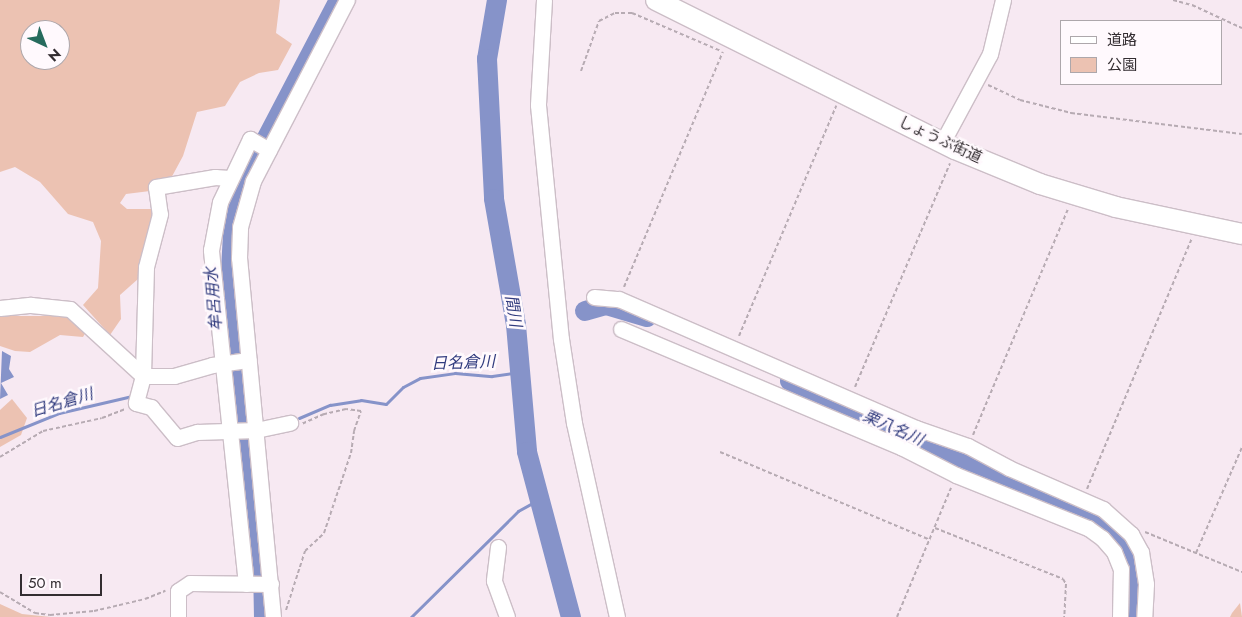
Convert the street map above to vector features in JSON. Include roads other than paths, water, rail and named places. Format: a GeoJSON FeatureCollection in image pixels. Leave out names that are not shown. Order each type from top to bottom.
{"type":"FeatureCollection","features":[{"type":"Feature","properties":{"kind":"main road","name":"しょうぶ街道"},"geometry":{"type":"LineString","coordinates":[[656,0],[949,146],[1074,195],[1116,207],[1242,234]]}},
{"type":"Feature","properties":{"kind":"street"},"geometry":{"type":"LineString","coordinates":[[258,584],[236,362],[240,226],[263,146],[347,0]]}},
{"type":"Feature","properties":{"kind":"street"},"geometry":{"type":"LineString","coordinates":[[544,0],[538,105],[561,339],[574,423],[617,617]]}},
{"type":"Feature","properties":{"kind":"street"},"geometry":{"type":"LineString","coordinates":[[949,146],[976,80],[990,54],[1003,0]]}},
{"type":"Feature","properties":{"kind":"street"},"geometry":{"type":"LineString","coordinates":[[263,146],[250,139],[230,178],[220,202],[211,250],[236,362],[258,584],[273,617]]}},
{"type":"Feature","properties":{"kind":"street"},"geometry":{"type":"LineString","coordinates":[[230,178],[215,177],[156,187],[160,214],[146,266],[144,376],[136,403],[151,406],[177,438],[197,432],[244,432],[290,423]]}},
{"type":"Feature","properties":{"kind":"street"},"geometry":{"type":"LineString","coordinates":[[594,297],[619,299],[850,399],[968,446],[1009,468],[1103,508],[1131,534],[1145,566],[1144,617]]}},
{"type":"Feature","properties":{"kind":"street"},"geometry":{"type":"LineString","coordinates":[[0,308],[31,305],[70,309],[144,376],[174,376],[236,362]]}},
{"type":"Feature","properties":{"kind":"street"},"geometry":{"type":"LineString","coordinates":[[621,329],[901,447],[956,475],[1002,491],[1102,538],[1114,552],[1121,569],[1120,617]]}},
{"type":"Feature","properties":{"kind":"street"},"geometry":{"type":"LineString","coordinates":[[498,547],[494,581],[507,617]]}},
{"type":"Feature","properties":{"kind":"street"},"geometry":{"type":"LineString","coordinates":[[178,617],[178,591],[182,586],[190,583],[258,584]]}},
{"type":"Feature","properties":{"kind":"water"},"geometry":{"type":"Polygon","coordinates":[[[2,351],[11,356],[9,369],[14,377],[1,383],[8,395],[0,399],[2,351]]]}},
{"type":"Feature","properties":{"kind":"waterway","name":"牟呂用水"},"geometry":{"type":"LineString","coordinates":[[259,617],[258,567],[226,269],[229,216],[249,161],[333,0]]}},
{"type":"Feature","properties":{"kind":"waterway","name":"間川"},"geometry":{"type":"LineString","coordinates":[[497,0],[487,59],[494,199],[516,325],[527,452],[571,617]]}},
{"type":"Feature","properties":{"kind":"waterway","name":"栗八名川"},"geometry":{"type":"LineString","coordinates":[[585,311],[606,305],[647,317]]}},
{"type":"Feature","properties":{"kind":"waterway","name":"日名倉川"},"geometry":{"type":"LineString","coordinates":[[299,418],[330,405],[361,400],[386,404],[403,387],[420,378],[455,373],[492,376],[520,372]]}},
{"type":"Feature","properties":{"kind":"waterway","name":"栗八名川"},"geometry":{"type":"LineString","coordinates":[[790,381],[1102,522],[1118,537],[1130,557],[1136,580],[1134,617]]}},
{"type":"Feature","properties":{"kind":"waterway","name":"日名倉川"},"geometry":{"type":"LineString","coordinates":[[0,437],[59,413],[132,396]]}},
{"type":"Feature","properties":{"kind":"waterway"},"geometry":{"type":"LineString","coordinates":[[411,617],[518,511],[538,500]]}}]}
